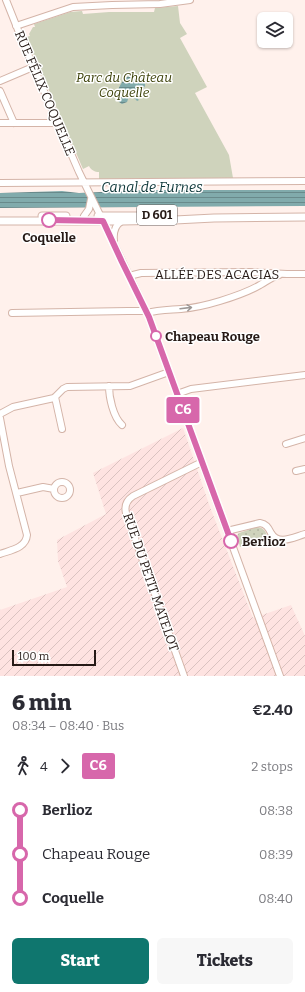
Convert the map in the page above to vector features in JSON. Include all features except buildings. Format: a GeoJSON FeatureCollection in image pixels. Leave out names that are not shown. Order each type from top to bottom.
{"type":"FeatureCollection","features":[{"type":"Feature","properties":{"kind":"main road","name":"D 601"},"geometry":{"type":"LineString","coordinates":[[0,221],[100,215],[179,215],[214,218]]}},
{"type":"Feature","properties":{"kind":"main road","name":"D 601"},"geometry":{"type":"LineString","coordinates":[[0,216],[100,215],[122,221],[305,217]]}},
{"type":"Feature","properties":{"kind":"street","name":"RUE FÉLIX COQUELLE"},"geometry":{"type":"LineString","coordinates":[[6,0],[57,123],[147,312],[280,676]]}},
{"type":"Feature","properties":{"kind":"street"},"geometry":{"type":"LineString","coordinates":[[16,26],[70,8],[117,2],[160,4],[190,0]]}},
{"type":"Feature","properties":{"kind":"street"},"geometry":{"type":"LineString","coordinates":[[0,81],[33,67]]}},
{"type":"Feature","properties":{"kind":"street"},"geometry":{"type":"LineString","coordinates":[[0,91],[14,123]]}},
{"type":"Feature","properties":{"kind":"street"},"geometry":{"type":"LineString","coordinates":[[0,123],[57,123]]}},
{"type":"Feature","properties":{"kind":"street"},"geometry":{"type":"LineString","coordinates":[[0,184],[305,181]]}},
{"type":"Feature","properties":{"kind":"street"},"geometry":{"type":"LineString","coordinates":[[84,216],[91,204],[91,197]]}},
{"type":"Feature","properties":{"kind":"street"},"geometry":{"type":"LineString","coordinates":[[114,244],[114,232],[118,224],[122,221]]}},
{"type":"Feature","properties":{"kind":"street","name":"ALLÉE DES ACACIAS"},"geometry":{"type":"LineString","coordinates":[[129,276],[141,273],[247,272],[305,274]]}},
{"type":"Feature","properties":{"kind":"street"},"geometry":{"type":"LineString","coordinates":[[262,273],[265,277],[263,284]]}},
{"type":"Feature","properties":{"kind":"street"},"geometry":{"type":"LineString","coordinates":[[12,313],[147,312],[188,308],[211,304],[263,284],[272,277],[287,274]]}},
{"type":"Feature","properties":{"kind":"street"},"geometry":{"type":"LineString","coordinates":[[128,311],[143,304]]}},
{"type":"Feature","properties":{"kind":"street"},"geometry":{"type":"LineString","coordinates":[[0,414],[13,407],[56,397],[63,389],[67,387],[130,386],[169,372]]}},
{"type":"Feature","properties":{"kind":"street"},"geometry":{"type":"LineString","coordinates":[[177,394],[191,388],[305,374]]}},
{"type":"Feature","properties":{"kind":"street"},"geometry":{"type":"LineString","coordinates":[[109,386],[116,417],[122,425]]}},
{"type":"Feature","properties":{"kind":"street"},"geometry":{"type":"LineString","coordinates":[[56,397],[62,429]]}},
{"type":"Feature","properties":{"kind":"street"},"geometry":{"type":"LineString","coordinates":[[0,418],[8,461],[27,532],[27,538],[20,547],[0,554]]}},
{"type":"Feature","properties":{"kind":"street"},"geometry":{"type":"LineString","coordinates":[[286,444],[305,438]]}},
{"type":"Feature","properties":{"kind":"street","name":"RUE DU PETIT MATELOT"},"geometry":{"type":"LineString","coordinates":[[184,676],[126,513],[125,506],[127,501],[134,496],[202,462]]}},
{"type":"Feature","properties":{"kind":"street"},"geometry":{"type":"LineString","coordinates":[[296,471],[305,469]]}},
{"type":"Feature","properties":{"kind":"street"},"geometry":{"type":"LineString","coordinates":[[17,493],[43,487],[54,489]]}},
{"type":"Feature","properties":{"kind":"street"},"geometry":{"type":"LineString","coordinates":[[227,531],[260,522],[267,526],[274,537],[279,540],[286,540],[305,534]]}},
{"type":"Feature","properties":{"kind":"shaded area"},"geometry":{"type":"Polygon","coordinates":[[[183,428],[210,507],[253,618],[291,605],[305,636],[305,676],[0,676],[0,610],[67,587],[58,561],[57,540],[106,514],[93,473],[183,428]]]}},
{"type":"Feature","properties":{"kind":"green space","name":"Parc du Château Coquelle"},"geometry":{"type":"Polygon","coordinates":[[[178,6],[180,23],[187,34],[180,38],[207,87],[195,93],[229,155],[233,178],[99,179],[99,172],[91,169],[89,166],[83,169],[26,37],[30,36],[29,34],[33,27],[35,27],[34,24],[70,12],[82,11],[83,14],[109,12],[154,12],[155,8],[178,6]]]}},
{"type":"Feature","properties":{"kind":"green space"},"geometry":{"type":"Polygon","coordinates":[[[257,527],[262,528],[265,531],[268,539],[240,547],[237,538],[239,533],[257,527]]]}},
{"type":"Feature","properties":{"kind":"water"},"geometry":{"type":"Polygon","coordinates":[[[133,75],[138,75],[142,78],[145,86],[143,89],[135,93],[139,100],[137,101],[130,94],[127,102],[122,104],[119,102],[117,96],[118,89],[126,78],[133,75]]]}},
{"type":"Feature","properties":{"kind":"water"},"geometry":{"type":"Polygon","coordinates":[[[144,190],[305,190],[305,206],[0,208],[0,193],[62,191],[79,193],[144,190]]]}},
{"type":"Feature","properties":{"kind":"bus line","name":"C6"},"geometry":{"type":"LineString","coordinates":[[49,220],[103,221],[149,317],[231,541]]}},
{"type":"Feature","properties":{"kind":"place","name":"Coquelle"},"geometry":{"type":"Point","coordinates":[49,220]}},
{"type":"Feature","properties":{"kind":"place","name":"Chapeau Rouge"},"geometry":{"type":"Point","coordinates":[156,336]}},
{"type":"Feature","properties":{"kind":"place","name":"Berlioz"},"geometry":{"type":"Point","coordinates":[231,541]}},
{"type":"Feature","properties":{"kind":"water label","name":"Canal de Furnes"},"geometry":{"type":"Point","coordinates":[152,187]}}]}
